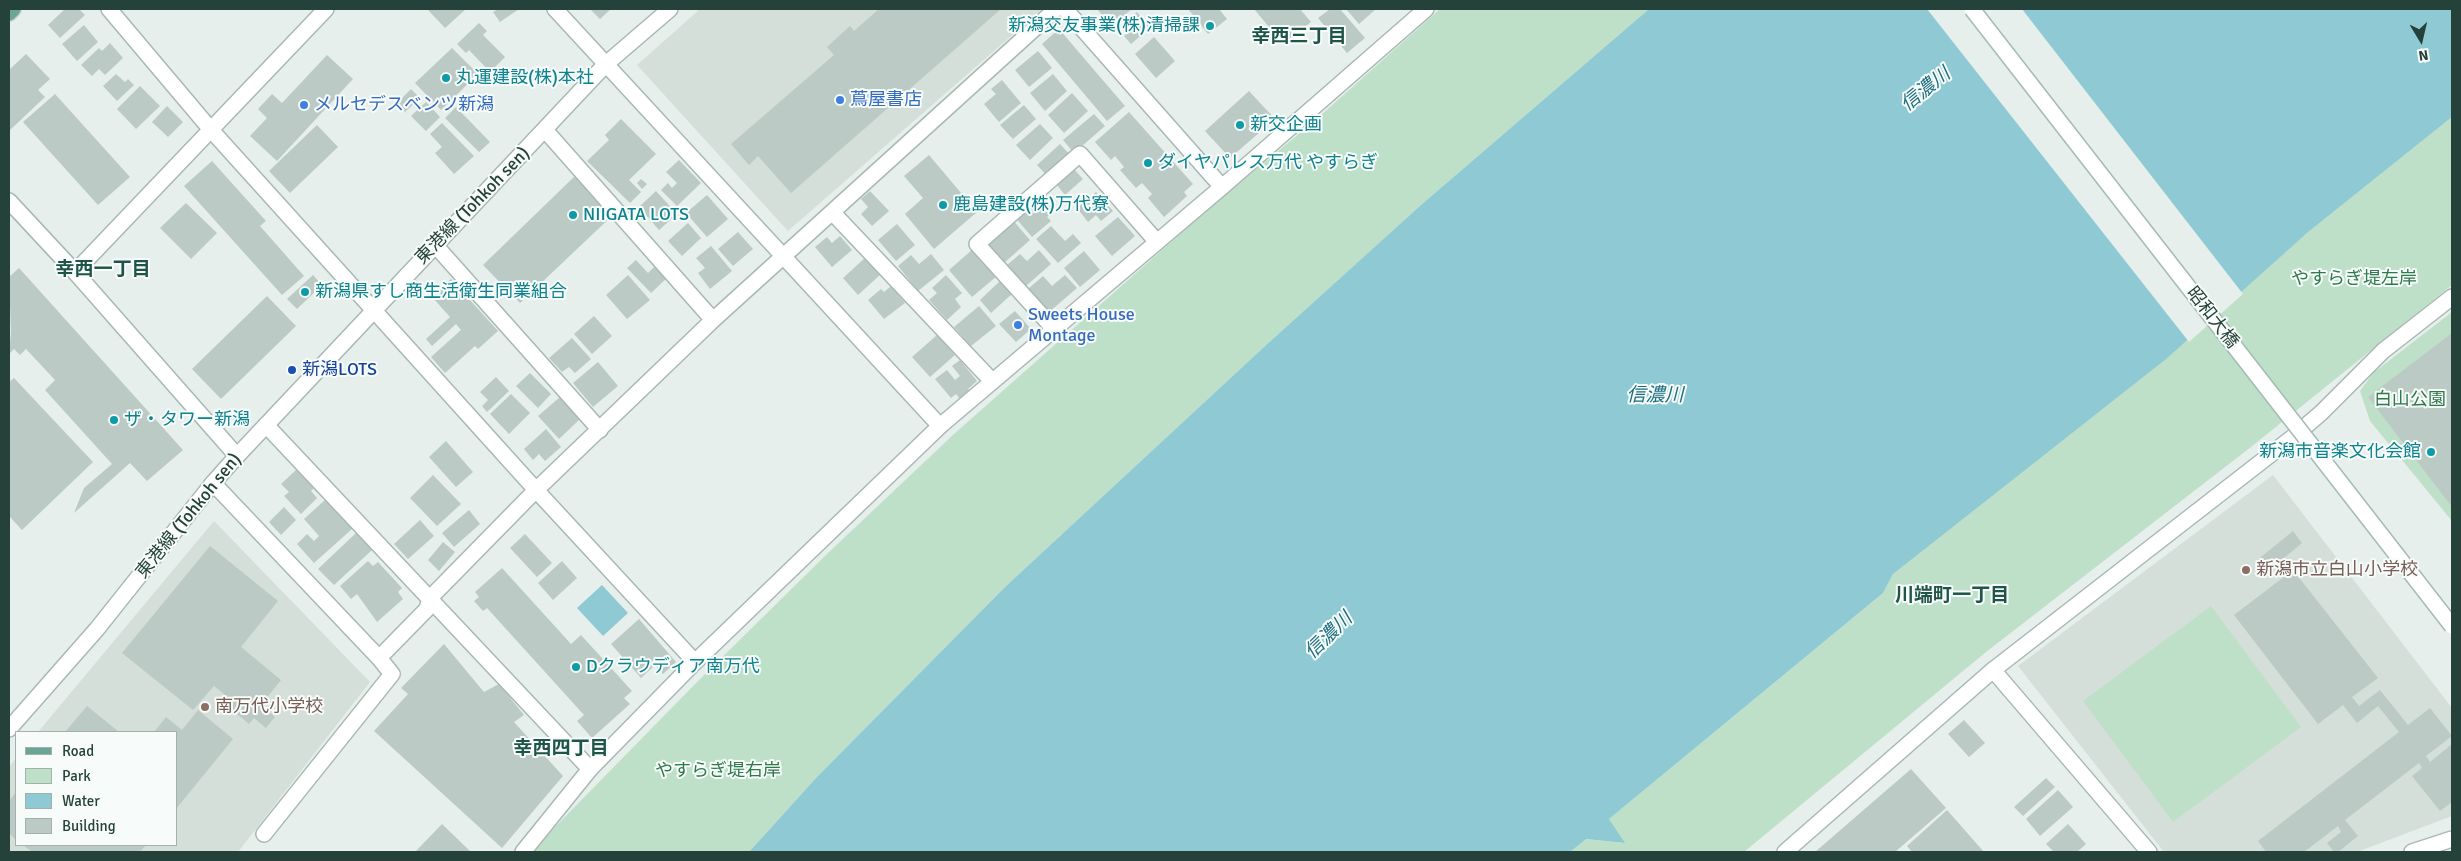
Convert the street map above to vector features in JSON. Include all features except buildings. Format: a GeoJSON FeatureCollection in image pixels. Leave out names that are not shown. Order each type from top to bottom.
{"type":"FeatureCollection","features":[{"type":"Feature","properties":{"kind":"main road"},"geometry":{"type":"LineString","coordinates":[[9,13],[12,9]]}},
{"type":"Feature","properties":{"kind":"street"},"geometry":{"type":"LineString","coordinates":[[109,9],[212,131],[536,490],[695,662]]}},
{"type":"Feature","properties":{"kind":"street"},"geometry":{"type":"LineString","coordinates":[[75,272],[212,131],[326,9]]}},
{"type":"Feature","properties":{"kind":"street"},"geometry":{"type":"LineString","coordinates":[[555,9],[940,426]]}},
{"type":"Feature","properties":{"kind":"street","name":"東港線 (Tohkoh sen)"},"geometry":{"type":"LineString","coordinates":[[9,729],[97,630],[213,483],[237,456],[606,64],[670,9]]}},
{"type":"Feature","properties":{"kind":"street"},"geometry":{"type":"LineString","coordinates":[[379,658],[426,609],[430,598],[536,490],[782,257],[833,213],[1056,9]]}},
{"type":"Feature","properties":{"kind":"street"},"geometry":{"type":"LineString","coordinates":[[1065,9],[1222,187]]}},
{"type":"Feature","properties":{"kind":"street"},"geometry":{"type":"LineString","coordinates":[[523,852],[590,768],[695,662],[940,426],[1222,187],[1426,9]]}},
{"type":"Feature","properties":{"kind":"street","name":"昭和大橋"},"geometry":{"type":"LineString","coordinates":[[1972,9],[2452,626]]}},
{"type":"Feature","properties":{"kind":"street"},"geometry":{"type":"LineString","coordinates":[[545,130],[714,320]]}},
{"type":"Feature","properties":{"kind":"street"},"geometry":{"type":"LineString","coordinates":[[1055,330],[977,244],[1080,154],[1157,242]]}},
{"type":"Feature","properties":{"kind":"street"},"geometry":{"type":"LineString","coordinates":[[9,201],[75,272],[237,456]]}},
{"type":"Feature","properties":{"kind":"street"},"geometry":{"type":"LineString","coordinates":[[833,213],[992,381]]}},
{"type":"Feature","properties":{"kind":"street"},"geometry":{"type":"LineString","coordinates":[[435,245],[600,430]]}},
{"type":"Feature","properties":{"kind":"street"},"geometry":{"type":"LineString","coordinates":[[1785,852],[1993,670],[2293,437],[2321,413],[2383,351],[2452,298]]}},
{"type":"Feature","properties":{"kind":"street"},"geometry":{"type":"LineString","coordinates":[[266,426],[590,768]]}},
{"type":"Feature","properties":{"kind":"street"},"geometry":{"type":"LineString","coordinates":[[213,483],[392,674],[264,834]]}},
{"type":"Feature","properties":{"kind":"street"},"geometry":{"type":"LineString","coordinates":[[1993,670],[2149,852]]}},
{"type":"Feature","properties":{"kind":"street"},"geometry":{"type":"LineString","coordinates":[[2412,852],[2452,839]]}},
{"type":"Feature","properties":{"kind":"shaded area"},"geometry":{"type":"Polygon","coordinates":[[[700,9],[1042,9],[788,231],[637,65],[700,9]]]}},
{"type":"Feature","properties":{"kind":"shaded area","name":"新潟市立白山小学校"},"geometry":{"type":"Polygon","coordinates":[[[2273,475],[2452,708],[2452,816],[2357,852],[2164,852],[2018,666],[2273,475]]]}},
{"type":"Feature","properties":{"kind":"shaded area","name":"南万代小学校"},"geometry":{"type":"Polygon","coordinates":[[[214,521],[370,682],[238,852],[10,852],[9,767],[15,759],[15,846],[178,846],[178,731],[39,731],[214,521]]]}},
{"type":"Feature","properties":{"kind":"green space","name":"やすらぎ堤右岸"},"geometry":{"type":"Polygon","coordinates":[[[1440,9],[1649,9],[1421,205],[1264,347],[1005,587],[816,778],[749,852],[534,852],[555,827],[699,680],[827,554],[954,434],[1214,204],[1312,123],[1440,9]]]}},
{"type":"Feature","properties":{"kind":"green space","name":"やすらぎ堤左岸"},"geometry":{"type":"Polygon","coordinates":[[[2452,117],[2452,285],[2251,447],[1986,652],[1744,852],[1570,852],[1585,839],[1624,843],[1609,819],[1883,593],[1893,574],[2307,233],[2452,117]]]}},
{"type":"Feature","properties":{"kind":"green space","name":"白山公園"},"geometry":{"type":"Polygon","coordinates":[[[2452,312],[2452,521],[2370,421],[2360,391],[2373,373],[2452,312]]]}},
{"type":"Feature","properties":{"kind":"green space"},"geometry":{"type":"Polygon","coordinates":[[[2211,606],[2301,727],[2173,822],[2083,701],[2211,606]]]}},
{"type":"Feature","properties":{"kind":"water","name":"信濃川"},"geometry":{"type":"Polygon","coordinates":[[[1649,9],[2452,9],[2452,117],[2307,233],[2166,359],[1893,574],[1883,593],[1609,819],[1625,843],[1586,839],[1570,852],[749,852],[816,778],[1005,587],[1264,347],[1421,205],[1649,9]]]}},
{"type":"Feature","properties":{"kind":"water"},"geometry":{"type":"Polygon","coordinates":[[[602,585],[628,613],[603,636],[577,608],[602,585]]]}},
{"type":"Feature","properties":{"kind":"pier"},"geometry":{"type":"Polygon","coordinates":[[[1927,9],[2022,9],[2243,294],[2189,342],[1927,9]]]}},
{"type":"Feature","properties":{"kind":"place","name":"新潟交友事業(株)清掃課"},"geometry":{"type":"Point","coordinates":[1210,26]}},
{"type":"Feature","properties":{"kind":"place","name":"丸運建設(株)本社"},"geometry":{"type":"Point","coordinates":[446,78]}},
{"type":"Feature","properties":{"kind":"place","name":"蔦屋書店"},"geometry":{"type":"Point","coordinates":[840,100]}},
{"type":"Feature","properties":{"kind":"place","name":"メルセデスベンツ新潟"},"geometry":{"type":"Point","coordinates":[304,105]}},
{"type":"Feature","properties":{"kind":"place","name":"新交企画"},"geometry":{"type":"Point","coordinates":[1240,125]}},
{"type":"Feature","properties":{"kind":"place","name":"ダイヤパレス万代 やすらぎ"},"geometry":{"type":"Point","coordinates":[1148,163]}},
{"type":"Feature","properties":{"kind":"place","name":"鹿島建設(株)万代寮"},"geometry":{"type":"Point","coordinates":[943,205]}},
{"type":"Feature","properties":{"kind":"place","name":"NIIGATA LOTS"},"geometry":{"type":"Point","coordinates":[573,215]}},
{"type":"Feature","properties":{"kind":"place","name":"新潟県すし商生活衛生同業組合"},"geometry":{"type":"Point","coordinates":[305,292]}},
{"type":"Feature","properties":{"kind":"place","name":"Sweets House Montage"},"geometry":{"type":"Point","coordinates":[1018,325]}},
{"type":"Feature","properties":{"kind":"place","name":"新潟LOTS"},"geometry":{"type":"Point","coordinates":[292,370]}},
{"type":"Feature","properties":{"kind":"place","name":"ザ・タワー新潟"},"geometry":{"type":"Point","coordinates":[114,420]}},
{"type":"Feature","properties":{"kind":"place","name":"新潟市音楽文化会館"},"geometry":{"type":"Point","coordinates":[2431,452]}},
{"type":"Feature","properties":{"kind":"place","name":"新潟市立白山小学校"},"geometry":{"type":"Point","coordinates":[2246,570]}},
{"type":"Feature","properties":{"kind":"place","name":"Dクラウディア南万代"},"geometry":{"type":"Point","coordinates":[576,667]}},
{"type":"Feature","properties":{"kind":"place","name":"南万代小学校"},"geometry":{"type":"Point","coordinates":[205,707]}},
{"type":"Feature","properties":{"kind":"district","name":"幸西三丁目"},"geometry":{"type":"Point","coordinates":[1299,37]}},
{"type":"Feature","properties":{"kind":"district","name":"幸西一丁目"},"geometry":{"type":"Point","coordinates":[103,270]}},
{"type":"Feature","properties":{"kind":"district","name":"川端町一丁目"},"geometry":{"type":"Point","coordinates":[1952,596]}},
{"type":"Feature","properties":{"kind":"district","name":"幸西四丁目"},"geometry":{"type":"Point","coordinates":[561,749]}}]}
